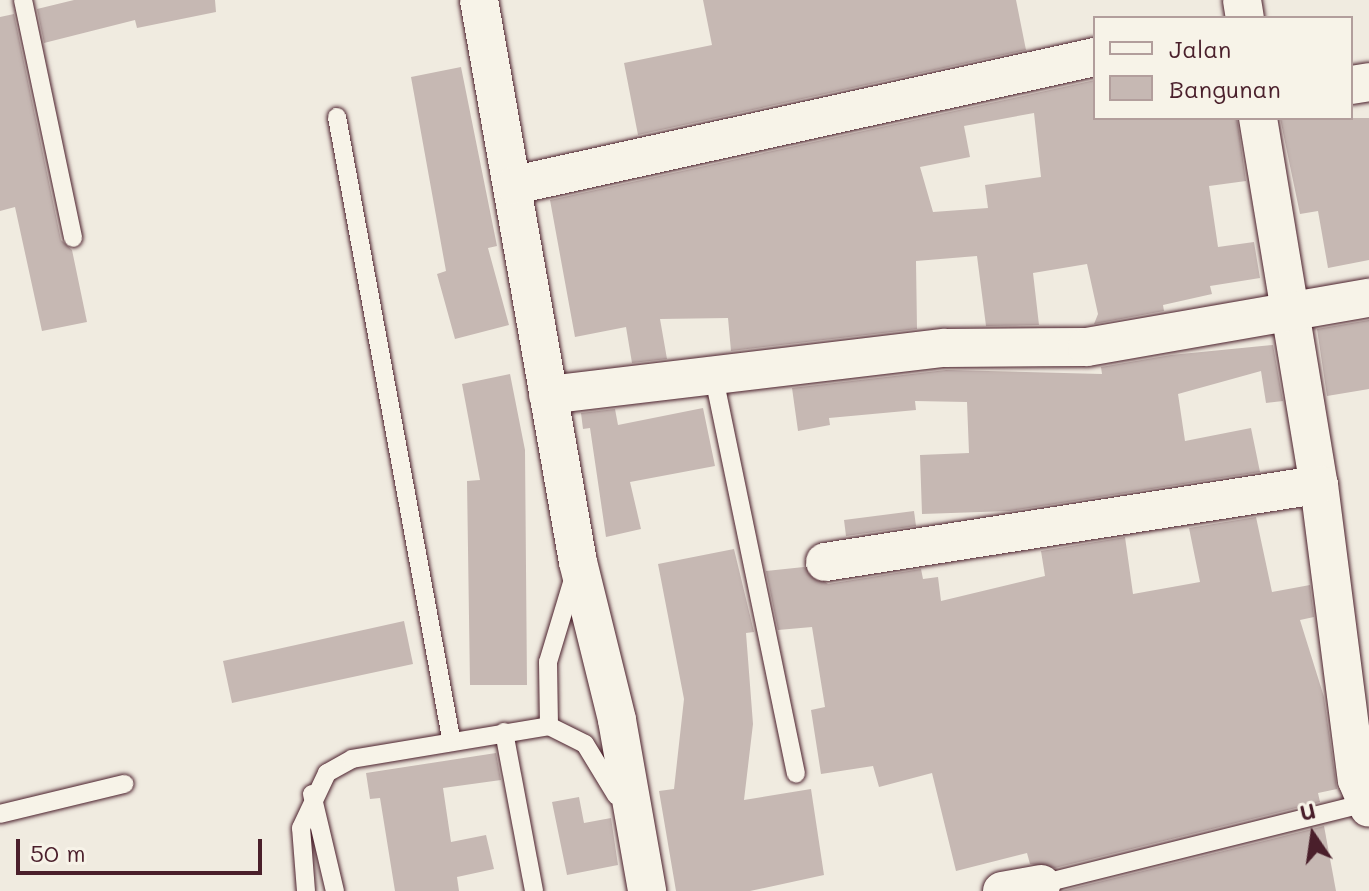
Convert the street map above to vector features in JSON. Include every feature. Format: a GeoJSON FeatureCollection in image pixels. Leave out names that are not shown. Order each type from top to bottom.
{"type":"FeatureCollection","features":[{"type":"Feature","properties":{"kind":"street"},"geometry":{"type":"LineString","coordinates":[[479,0],[515,185],[578,562],[647,891]]}},
{"type":"Feature","properties":{"kind":"street"},"geometry":{"type":"LineString","coordinates":[[515,185],[1093,57]]}},
{"type":"Feature","properties":{"kind":"street"},"geometry":{"type":"LineString","coordinates":[[1258,120],[1319,485],[1367,805]]}},
{"type":"Feature","properties":{"kind":"street"},"geometry":{"type":"LineString","coordinates":[[548,395],[712,370],[945,348],[1087,347],[1291,314],[1369,298]]}},
{"type":"Feature","properties":{"kind":"street"},"geometry":{"type":"LineString","coordinates":[[825,562],[1319,485]]}},
{"type":"Feature","properties":{"kind":"street"},"geometry":{"type":"LineString","coordinates":[[1002,891],[1041,884]]}},
{"type":"Feature","properties":{"kind":"lane"},"geometry":{"type":"LineString","coordinates":[[23,0],[73,238]]}},
{"type":"Feature","properties":{"kind":"lane"},"geometry":{"type":"LineString","coordinates":[[337,117],[451,738]]}},
{"type":"Feature","properties":{"kind":"lane"},"geometry":{"type":"LineString","coordinates":[[712,370],[796,774]]}},
{"type":"Feature","properties":{"kind":"lane"},"geometry":{"type":"LineString","coordinates":[[549,726],[548,662],[578,562]]}},
{"type":"Feature","properties":{"kind":"lane"},"geometry":{"type":"LineString","coordinates":[[306,891],[301,828],[312,794],[327,773],[352,759],[451,738],[549,726],[585,744],[605,769],[621,806],[634,891]]}},
{"type":"Feature","properties":{"kind":"lane"},"geometry":{"type":"LineString","coordinates":[[504,732],[534,891]]}},
{"type":"Feature","properties":{"kind":"lane"},"geometry":{"type":"LineString","coordinates":[[0,814],[124,784]]}},
{"type":"Feature","properties":{"kind":"lane"},"geometry":{"type":"LineString","coordinates":[[312,794],[335,891]]}},
{"type":"Feature","properties":{"kind":"lane"},"geometry":{"type":"LineString","coordinates":[[1041,884],[1367,805]]}},
{"type":"Feature","properties":{"kind":"building"},"geometry":{"type":"Polygon","coordinates":[[[74,0],[215,0],[216,12],[137,28],[135,20],[44,43],[37,9],[74,0]]]}},
{"type":"Feature","properties":{"kind":"building"},"geometry":{"type":"Polygon","coordinates":[[[703,0],[1016,0],[1026,50],[638,135],[624,63],[712,45],[703,0]]]}},
{"type":"Feature","properties":{"kind":"building"},"geometry":{"type":"Polygon","coordinates":[[[14,14],[61,240],[72,250],[87,322],[42,331],[15,207],[0,211],[0,17],[14,14]]]}},
{"type":"Feature","properties":{"kind":"building"},"geometry":{"type":"Polygon","coordinates":[[[461,67],[497,246],[488,248],[509,325],[455,339],[437,274],[446,271],[411,77],[461,67]]]}},
{"type":"Feature","properties":{"kind":"building"},"geometry":{"type":"Polygon","coordinates":[[[1093,80],[1093,120],[1237,120],[1246,181],[1209,186],[1218,247],[1254,242],[1260,278],[1210,286],[1212,294],[1163,305],[1164,311],[1094,324],[1098,314],[1087,264],[1033,273],[1039,325],[986,326],[977,256],[916,261],[917,329],[731,351],[728,318],[660,319],[667,359],[632,363],[626,327],[575,337],[550,200],[1093,80]],[[1034,113],[964,126],[970,157],[920,167],[933,212],[988,208],[985,185],[1041,177],[1034,113]]]}},
{"type":"Feature","properties":{"kind":"building"},"geometry":{"type":"Polygon","coordinates":[[[1369,118],[1369,260],[1328,268],[1318,211],[1300,214],[1280,120],[1369,118]]]}},
{"type":"Feature","properties":{"kind":"building"},"geometry":{"type":"Polygon","coordinates":[[[1369,320],[1369,389],[1327,396],[1317,329],[1369,320]]]}},
{"type":"Feature","properties":{"kind":"building"},"geometry":{"type":"Polygon","coordinates":[[[1273,345],[1283,401],[1266,403],[1261,371],[1178,394],[1185,441],[1251,428],[1260,472],[1010,511],[922,514],[920,455],[969,453],[967,402],[915,401],[916,410],[829,418],[830,425],[798,431],[792,388],[946,370],[1102,374],[1101,367],[1171,355],[1273,345]]]}},
{"type":"Feature","properties":{"kind":"building"},"geometry":{"type":"Polygon","coordinates":[[[510,374],[525,450],[527,685],[470,685],[467,481],[480,480],[462,384],[510,374]]]}},
{"type":"Feature","properties":{"kind":"building"},"geometry":{"type":"Polygon","coordinates":[[[703,408],[715,466],[630,482],[641,529],[606,537],[590,428],[583,429],[581,413],[615,409],[618,425],[703,408]]]}},
{"type":"Feature","properties":{"kind":"building"},"geometry":{"type":"Polygon","coordinates":[[[914,511],[916,526],[846,536],[844,520],[914,511]]]}},
{"type":"Feature","properties":{"kind":"building"},"geometry":{"type":"Polygon","coordinates":[[[1256,517],[1272,592],[1310,585],[1314,617],[1300,620],[1324,697],[1337,789],[1318,793],[1320,802],[1055,868],[1030,864],[1027,853],[956,871],[932,773],[879,787],[873,766],[821,774],[811,710],[825,707],[812,627],[778,630],[766,571],[804,567],[828,584],[921,569],[923,579],[938,577],[941,601],[1045,576],[1041,551],[1125,537],[1133,594],[1200,582],[1189,528],[1256,517]]]}},
{"type":"Feature","properties":{"kind":"building"},"geometry":{"type":"Polygon","coordinates":[[[734,549],[754,632],[746,633],[753,724],[744,800],[811,789],[824,875],[750,891],[676,891],[659,791],[674,789],[684,699],[658,564],[734,549]]]}},
{"type":"Feature","properties":{"kind":"building"},"geometry":{"type":"Polygon","coordinates":[[[404,621],[413,664],[232,703],[223,661],[404,621]]]}},
{"type":"Feature","properties":{"kind":"building"},"geometry":{"type":"Polygon","coordinates":[[[496,753],[501,780],[443,788],[451,842],[486,835],[494,869],[457,877],[459,891],[395,891],[380,798],[370,799],[366,773],[496,753]]]}},
{"type":"Feature","properties":{"kind":"building"},"geometry":{"type":"Polygon","coordinates":[[[579,797],[584,823],[611,818],[618,865],[567,875],[552,802],[579,797]]]}},
{"type":"Feature","properties":{"kind":"building"},"geometry":{"type":"Polygon","coordinates":[[[1324,826],[1336,891],[1062,891],[1324,826]]]}}]}
